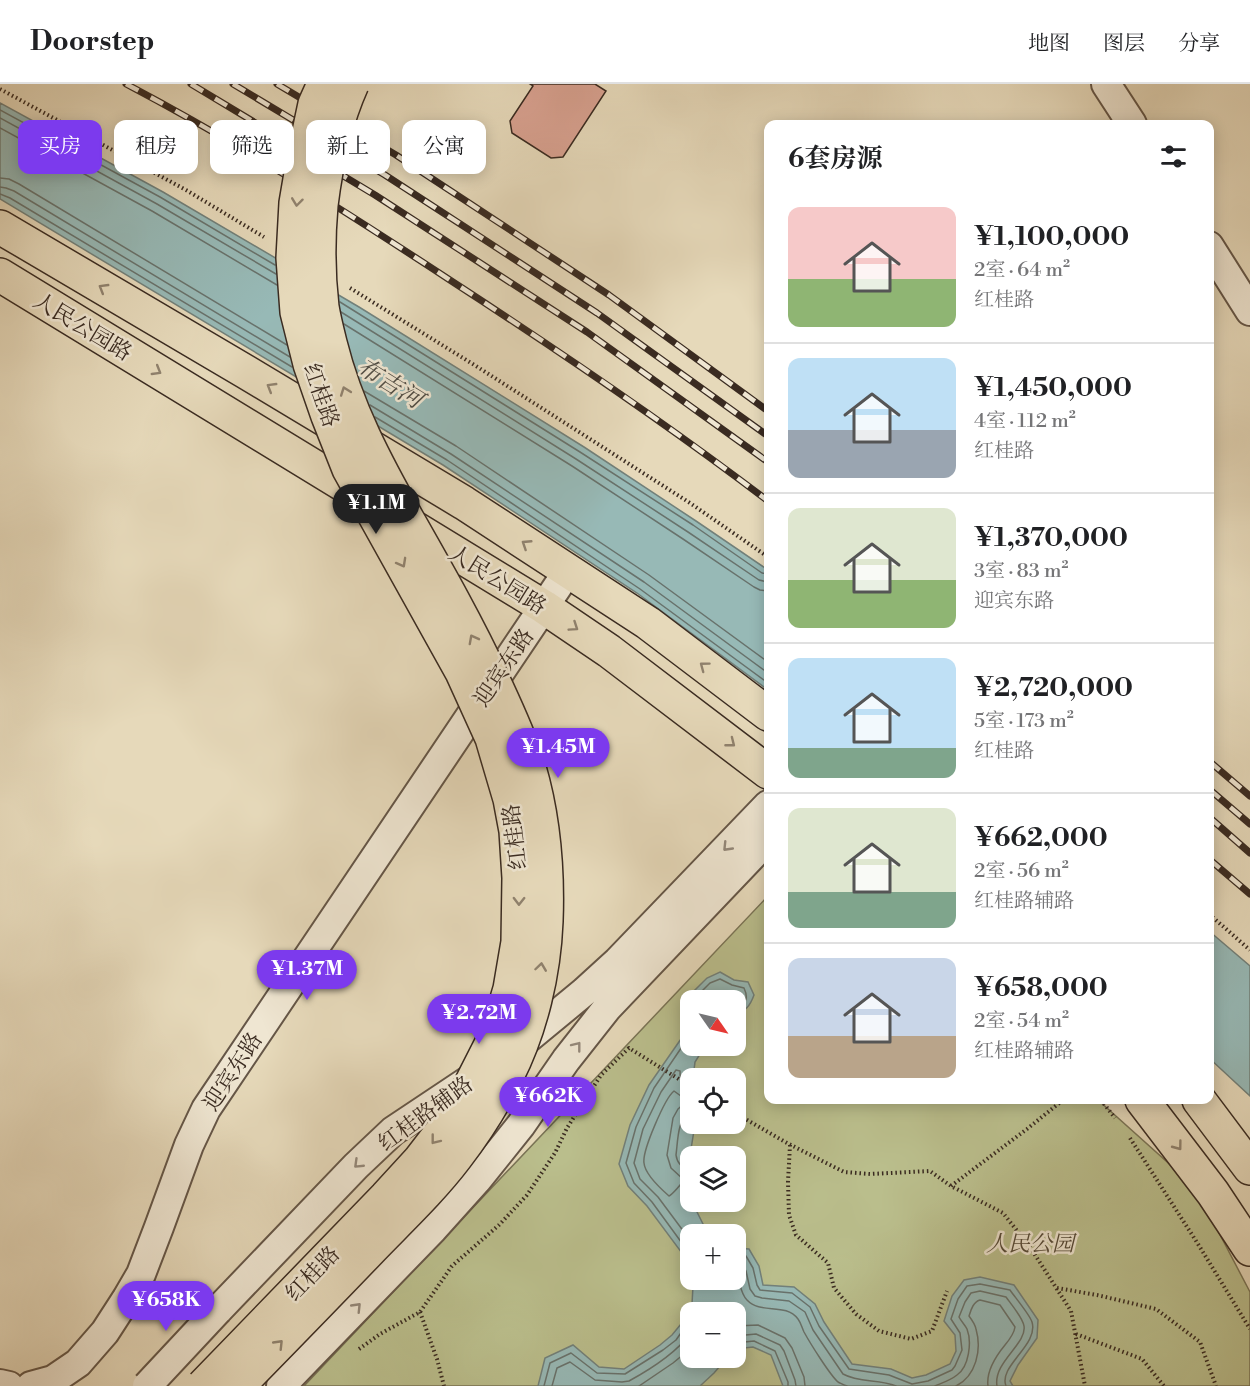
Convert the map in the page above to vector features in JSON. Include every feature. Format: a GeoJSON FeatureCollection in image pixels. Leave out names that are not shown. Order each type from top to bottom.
{"type":"FeatureCollection","features":[{"type":"Feature","properties":{"kind":"main road","name":"红桂路"},"geometry":{"type":"LineString","coordinates":[[204,1386],[393,1190],[446,1126],[467,1092],[496,1033],[510,989],[518,942],[519,878],[516,831],[510,799],[492,738],[462,672],[349,469],[310,364],[297,312],[293,258],[296,203],[315,104],[324,84]]}},
{"type":"Feature","properties":{"kind":"main road","name":"红桂路"},"geometry":{"type":"LineString","coordinates":[[238,1386],[424,1194],[455,1158],[482,1119],[508,1075],[528,1024],[540,979],[545,939],[547,887],[542,830],[539,807],[527,761],[513,722],[480,653],[363,436],[335,363],[322,310],[319,263],[324,182],[333,140],[346,96],[352,84]]}},
{"type":"Feature","properties":{"kind":"main road","name":"人民公园路"},"geometry":{"type":"LineString","coordinates":[[0,227],[464,503],[648,623],[764,711]]}},
{"type":"Feature","properties":{"kind":"main road","name":"人民公园路"},"geometry":{"type":"LineString","coordinates":[[0,275],[544,607],[618,658],[764,769]]}},
{"type":"Feature","properties":{"kind":"main road"},"geometry":{"type":"LineString","coordinates":[[1145,1104],[1213,1193],[1250,1249]]}},
{"type":"Feature","properties":{"kind":"main road"},"geometry":{"type":"LineString","coordinates":[[1201,1104],[1250,1168]]}},
{"type":"Feature","properties":{"kind":"street"},"geometry":{"type":"LineString","coordinates":[[1106,84],[1129,120]]}},
{"type":"Feature","properties":{"kind":"street"},"geometry":{"type":"LineString","coordinates":[[1214,254],[1250,311]]}},
{"type":"Feature","properties":{"kind":"street","name":"迎宾东路"},"geometry":{"type":"LineString","coordinates":[[31,1386],[53,1380],[78,1363],[105,1332],[128,1298],[141,1274],[189,1144],[206,1109],[568,571]]}},
{"type":"Feature","properties":{"kind":"street","name":"红桂路辅路"},"geometry":{"type":"LineString","coordinates":[[147,1386],[356,1166],[393,1131],[517,1047],[584,992],[618,961],[764,809]]}},
{"type":"Feature","properties":{"kind":"street"},"geometry":{"type":"LineString","coordinates":[[285,1383],[477,1180],[521,1125],[566,1060],[607,1008],[764,843]]}},
{"type":"Feature","properties":{"kind":"street"},"geometry":{"type":"LineString","coordinates":[[0,1384],[9,1386]]}},
{"type":"Feature","properties":{"kind":"path"},"geometry":{"type":"LineString","coordinates":[[0,89],[186,190],[266,238]]}},
{"type":"Feature","properties":{"kind":"path"},"geometry":{"type":"LineString","coordinates":[[346,286],[671,490],[764,554]]}},
{"type":"Feature","properties":{"kind":"path"},"geometry":{"type":"LineString","coordinates":[[1214,918],[1250,950]]}},
{"type":"Feature","properties":{"kind":"path"},"geometry":{"type":"LineString","coordinates":[[354,1352],[380,1334],[420,1312],[452,1266],[499,1225],[527,1195],[601,1075],[629,1048],[680,1080]]}},
{"type":"Feature","properties":{"kind":"path"},"geometry":{"type":"LineString","coordinates":[[951,1186],[1058,1104]]}},
{"type":"Feature","properties":{"kind":"path"},"geometry":{"type":"LineString","coordinates":[[1104,1104],[1122,1126]]}},
{"type":"Feature","properties":{"kind":"path"},"geometry":{"type":"LineString","coordinates":[[746,1119],[844,1172],[870,1174],[930,1171],[951,1186],[1003,1213],[1030,1247],[1071,1311],[1085,1386]]}},
{"type":"Feature","properties":{"kind":"path"},"geometry":{"type":"LineString","coordinates":[[1129,1136],[1250,1329]]}},
{"type":"Feature","properties":{"kind":"path"},"geometry":{"type":"LineString","coordinates":[[790,1144],[789,1215],[796,1235],[828,1263],[834,1288],[856,1314],[879,1331],[911,1339],[932,1331],[947,1291]]}},
{"type":"Feature","properties":{"kind":"path"},"geometry":{"type":"LineString","coordinates":[[1056,1288],[1096,1294],[1156,1309],[1200,1342],[1216,1386]]}},
{"type":"Feature","properties":{"kind":"path"},"geometry":{"type":"LineString","coordinates":[[420,1312],[444,1386]]}},
{"type":"Feature","properties":{"kind":"path"},"geometry":{"type":"LineString","coordinates":[[1075,1334],[1142,1359],[1164,1386]]}},
{"type":"Feature","properties":{"kind":"green space","name":"人民公园"},"geometry":{"type":"Polygon","coordinates":[[[764,900],[764,1104],[1102,1104],[1195,1187],[1250,1292],[1250,1386],[304,1386],[764,900]]]}},
{"type":"Feature","properties":{"kind":"water","name":"布吉河"},"geometry":{"type":"Polygon","coordinates":[[[0,103],[31,120],[18,120],[18,174],[102,174],[102,159],[114,165],[114,174],[130,174],[359,307],[584,447],[764,567],[764,687],[637,593],[443,465],[0,199],[0,103]]]}},
{"type":"Feature","properties":{"kind":"water"},"geometry":{"type":"Polygon","coordinates":[[[1214,935],[1250,966],[1250,1096],[1214,1063],[1214,935]]]}},
{"type":"Feature","properties":{"kind":"water"},"geometry":{"type":"Polygon","coordinates":[[[720,972],[734,980],[748,982],[754,995],[746,1009],[746,990],[695,990],[707,978],[720,972]]]}},
{"type":"Feature","properties":{"kind":"water"},"geometry":{"type":"Polygon","coordinates":[[[680,1040],[680,1056],[699,1056],[694,1068],[680,1068],[680,1134],[693,1134],[692,1146],[680,1146],[680,1212],[697,1212],[703,1224],[680,1224],[680,1250],[647,1206],[628,1186],[619,1164],[630,1125],[649,1085],[680,1040]]]}},
{"type":"Feature","properties":{"kind":"water"},"geometry":{"type":"Polygon","coordinates":[[[746,1249],[749,1249],[759,1266],[763,1285],[794,1287],[815,1304],[852,1364],[891,1369],[912,1378],[926,1375],[950,1364],[956,1351],[955,1335],[944,1321],[952,1296],[964,1280],[980,1277],[1014,1285],[1038,1320],[1037,1338],[1010,1381],[1013,1386],[783,1386],[771,1355],[753,1347],[746,1348],[746,1302],[692,1302],[693,1290],[746,1290],[746,1249]]]}},
{"type":"Feature","properties":{"kind":"water"},"geometry":{"type":"Polygon","coordinates":[[[680,1325],[680,1368],[718,1368],[700,1386],[538,1386],[545,1358],[573,1345],[599,1367],[624,1369],[672,1335],[680,1325]]]}},
{"type":"Feature","properties":{"kind":"building"},"geometry":{"type":"Polygon","coordinates":[[[530,84],[595,84],[606,91],[563,157],[551,158],[512,133],[510,121],[533,86],[530,84]]]}},
{"type":"Feature","properties":{"kind":"railway"},"geometry":{"type":"LineString","coordinates":[[126,84],[252,155],[415,257],[614,390],[764,498]]}},
{"type":"Feature","properties":{"kind":"railway"},"geometry":{"type":"LineString","coordinates":[[191,84],[375,195],[587,332],[764,459]]}},
{"type":"Feature","properties":{"kind":"railway"},"geometry":{"type":"LineString","coordinates":[[233,84],[385,175],[597,313],[764,433]]}},
{"type":"Feature","properties":{"kind":"railway"},"geometry":{"type":"LineString","coordinates":[[277,84],[396,155],[609,295],[764,408]]}},
{"type":"Feature","properties":{"kind":"railway"},"geometry":{"type":"LineString","coordinates":[[1214,765],[1250,796]]}},
{"type":"Feature","properties":{"kind":"railway"},"geometry":{"type":"LineString","coordinates":[[1214,793],[1250,824]]}},
{"type":"Feature","properties":{"kind":"railway"},"geometry":{"type":"LineString","coordinates":[[1214,821],[1250,853]]}},
{"type":"Feature","properties":{"kind":"railway"},"geometry":{"type":"LineString","coordinates":[[1214,863],[1250,894]]}}]}
